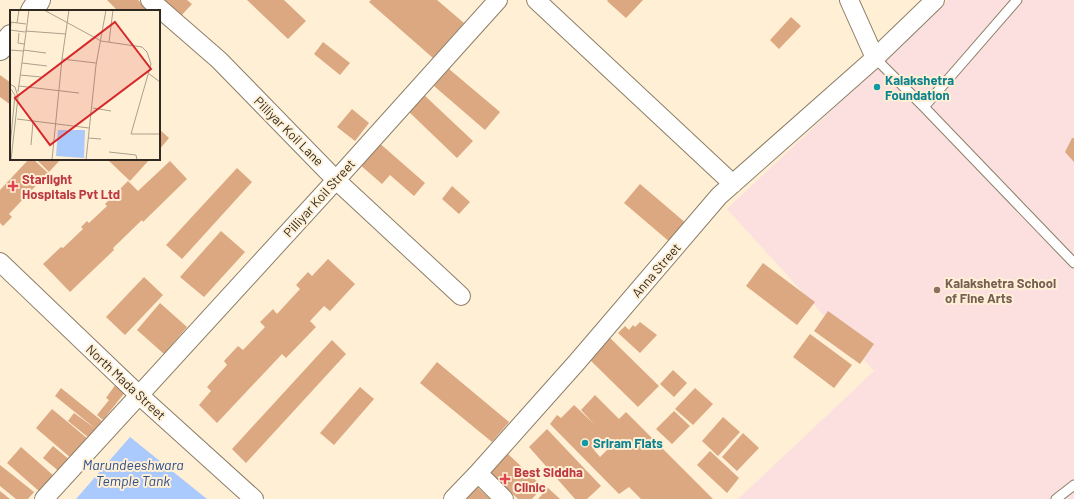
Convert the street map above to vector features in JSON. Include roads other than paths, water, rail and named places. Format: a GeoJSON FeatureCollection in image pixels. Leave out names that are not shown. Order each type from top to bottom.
{"type":"FeatureCollection","features":[{"type":"Feature","properties":{"kind":"main road"},"geometry":{"type":"LineString","coordinates":[[33,10],[39,0]]}},
{"type":"Feature","properties":{"kind":"main road"},"geometry":{"type":"LineString","coordinates":[[0,49],[10,37]]}},
{"type":"Feature","properties":{"kind":"street","name":"Pilliyar Koil Lane"},"geometry":{"type":"LineString","coordinates":[[150,0],[219,60],[336,180],[461,296]]}},
{"type":"Feature","properties":{"kind":"street","name":"Pilliyar Koil Street"},"geometry":{"type":"LineString","coordinates":[[44,499],[336,180],[498,0]]}},
{"type":"Feature","properties":{"kind":"street"},"geometry":{"type":"LineString","coordinates":[[536,0],[733,184]]}},
{"type":"Feature","properties":{"kind":"street"},"geometry":{"type":"LineString","coordinates":[[849,0],[875,58]]}},
{"type":"Feature","properties":{"kind":"street","name":"Anna Street"},"geometry":{"type":"LineString","coordinates":[[453,499],[577,362],[719,196],[875,58],[935,0]]}},
{"type":"Feature","properties":{"kind":"street","name":"North Mada Street"},"geometry":{"type":"LineString","coordinates":[[0,264],[139,395],[254,499]]}},
{"type":"Feature","properties":{"kind":"street"},"geometry":{"type":"LineString","coordinates":[[478,473],[504,499]]}},
{"type":"Feature","properties":{"kind":"lane"},"geometry":{"type":"LineString","coordinates":[[924,107],[1017,0]]}},
{"type":"Feature","properties":{"kind":"lane"},"geometry":{"type":"LineString","coordinates":[[875,58],[1074,263]]}},
{"type":"Feature","properties":{"kind":"lane"},"geometry":{"type":"LineString","coordinates":[[1056,499],[1074,485]]}},
{"type":"Feature","properties":{"kind":"water","name":"Marundeeshwara Temple Tank"},"geometry":{"type":"Polygon","coordinates":[[[130,437],[207,499],[76,499],[130,437]]]}},
{"type":"Feature","properties":{"kind":"place","name":"Kalakshetra Foundation"},"geometry":{"type":"Point","coordinates":[877,87]}},
{"type":"Feature","properties":{"kind":"place","name":"Starlight Hospitals Pvt Ltd"},"geometry":{"type":"Point","coordinates":[13,186]}},
{"type":"Feature","properties":{"kind":"place","name":"Kalakshetra School of Fine Arts"},"geometry":{"type":"Point","coordinates":[937,290]}},
{"type":"Feature","properties":{"kind":"place","name":"Sriram Flats"},"geometry":{"type":"Point","coordinates":[585,443]}},
{"type":"Feature","properties":{"kind":"place","name":"Best Siddha Clinic"},"geometry":{"type":"Point","coordinates":[505,479]}}]}
